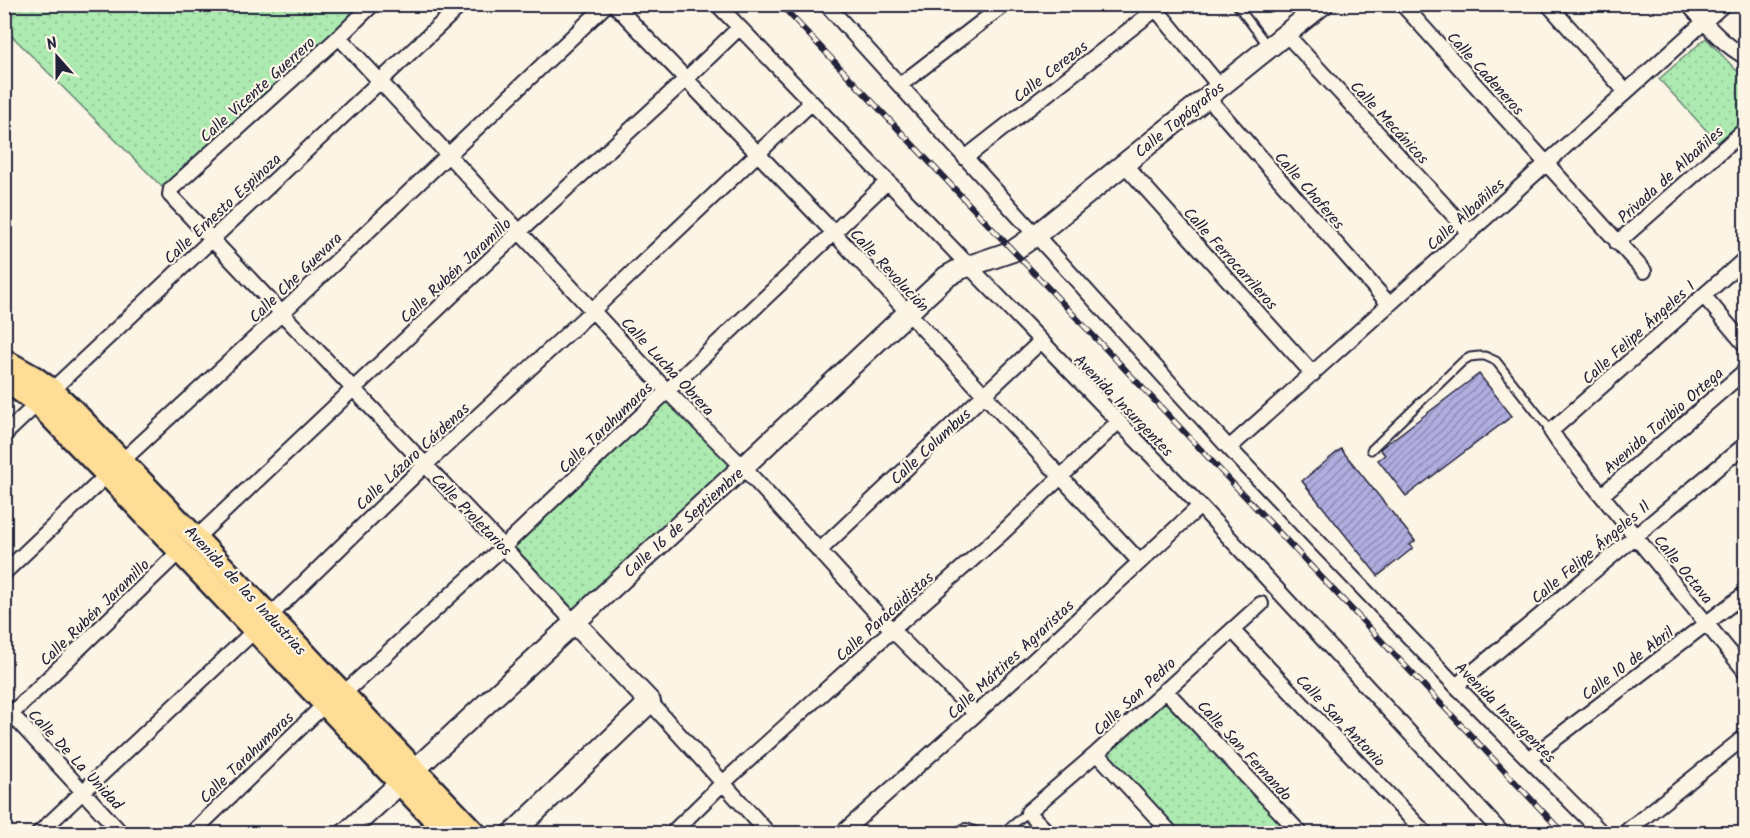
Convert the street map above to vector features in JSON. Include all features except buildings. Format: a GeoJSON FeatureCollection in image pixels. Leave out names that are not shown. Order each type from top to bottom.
{"type":"FeatureCollection","features":[{"type":"Feature","properties":{"kind":"main road","name":"Avenida de las Industrias"},"geometry":{"type":"LineString","coordinates":[[4,360],[34,377],[45,397],[407,776],[476,834]]}},
{"type":"Feature","properties":{"kind":"main road","name":"Avenida de las Industrias"},"geometry":{"type":"LineString","coordinates":[[4,381],[19,390],[45,397]]}},
{"type":"Feature","properties":{"kind":"main road","name":"Avenida de las Industrias"},"geometry":{"type":"LineString","coordinates":[[407,776],[448,834]]}},
{"type":"Feature","properties":{"kind":"street","name":"Calle Vicente Guerrero"},"geometry":{"type":"LineString","coordinates":[[172,198],[169,192],[171,189],[373,4]]}},
{"type":"Feature","properties":{"kind":"street","name":"Calle Ernesto Espinoza"},"geometry":{"type":"LineString","coordinates":[[4,435],[462,4]]}},
{"type":"Feature","properties":{"kind":"street","name":"Calle Che Guevara"},"geometry":{"type":"LineString","coordinates":[[4,573],[607,4]]}},
{"type":"Feature","properties":{"kind":"street","name":"Calle Revolución"},"geometry":{"type":"LineString","coordinates":[[614,4],[834,233],[1139,561]]}},
{"type":"Feature","properties":{"kind":"street","name":"Avenida Insurgentes"},"geometry":{"type":"LineString","coordinates":[[717,4],[1200,506],[1494,831]]}},
{"type":"Feature","properties":{"kind":"street"},"geometry":{"type":"LineString","coordinates":[[900,85],[1005,4]]}},
{"type":"Feature","properties":{"kind":"street","name":"Calle Cadeneros"},"geometry":{"type":"LineString","coordinates":[[1402,4],[1644,272]]}},
{"type":"Feature","properties":{"kind":"street"},"geometry":{"type":"LineString","coordinates":[[1548,4],[1626,92]]}},
{"type":"Feature","properties":{"kind":"street"},"geometry":{"type":"LineString","coordinates":[[1688,4],[1728,45],[1746,57]]}},
{"type":"Feature","properties":{"kind":"street","name":"Calle Albañiles"},"geometry":{"type":"LineString","coordinates":[[1229,448],[1724,4]]}},
{"type":"Feature","properties":{"kind":"street","name":"Calle Topógrafos"},"geometry":{"type":"LineString","coordinates":[[1036,235],[1320,5]]}},
{"type":"Feature","properties":{"kind":"street","name":"Avenida Insurgentes"},"geometry":{"type":"LineString","coordinates":[[833,7],[965,158],[1229,448],[1456,686],[1603,834]]}},
{"type":"Feature","properties":{"kind":"street","name":"Calle Choferes"},"geometry":{"type":"LineString","coordinates":[[1154,7],[1214,92],[1389,304]]}},
{"type":"Feature","properties":{"kind":"street","name":"Calle Cerezas"},"geometry":{"type":"LineString","coordinates":[[965,158],[1154,7]]}},
{"type":"Feature","properties":{"kind":"street","name":"Calle Rubén Jaramillo"},"geometry":{"type":"LineString","coordinates":[[7,714],[739,28]]}},
{"type":"Feature","properties":{"kind":"street","name":"Calle Mecánicos"},"geometry":{"type":"LineString","coordinates":[[1286,34],[1470,233]]}},
{"type":"Feature","properties":{"kind":"street","name":"Calle Lucha Obrera"},"geometry":{"type":"LineString","coordinates":[[339,37],[667,391],[743,467],[892,630],[976,714]]}},
{"type":"Feature","properties":{"kind":"street","name":"Calle Lázaro Cárdenas"},"geometry":{"type":"LineString","coordinates":[[38,834],[262,623],[425,465],[593,310],[811,103]]}},
{"type":"Feature","properties":{"kind":"street","name":"Privada de Albañiles"},"geometry":{"type":"LineString","coordinates":[[1617,243],[1746,129]]}},
{"type":"Feature","properties":{"kind":"street","name":"Calle Ferrocarrileros"},"geometry":{"type":"LineString","coordinates":[[1124,164],[1313,374]]}},
{"type":"Feature","properties":{"kind":"street","name":"Calle Tarahumaras"},"geometry":{"type":"LineString","coordinates":[[191,834],[334,699],[503,547],[888,181]]}},
{"type":"Feature","properties":{"kind":"street","name":"Calle Proletarios"},"geometry":{"type":"LineString","coordinates":[[172,198],[283,312],[650,702],[769,834]]}},
{"type":"Feature","properties":{"kind":"street","name":"Calle 16 de Septiembre"},"geometry":{"type":"LineString","coordinates":[[345,834],[946,277],[1013,251],[1036,235]]}},
{"type":"Feature","properties":{"kind":"street","name":"Calle Felipe Ángeles I"},"geometry":{"type":"LineString","coordinates":[[1551,431],[1746,258]]}},
{"type":"Feature","properties":{"kind":"street"},"geometry":{"type":"LineString","coordinates":[[1704,296],[1746,346]]}},
{"type":"Feature","properties":{"kind":"street","name":"Calle Columbus"},"geometry":{"type":"LineString","coordinates":[[819,551],[1040,342]]}},
{"type":"Feature","properties":{"kind":"street","name":"Avenida Toribio Ortega"},"geometry":{"type":"LineString","coordinates":[[1602,495],[1746,370]]}},
{"type":"Feature","properties":{"kind":"street","name":"Calle Paracaidistas"},"geometry":{"type":"LineString","coordinates":[[671,834],[723,783],[1001,534],[1118,422]]}},
{"type":"Feature","properties":{"kind":"street","name":"Calle Octava"},"geometry":{"type":"LineString","coordinates":[[1551,431],[1746,672]]}},
{"type":"Feature","properties":{"kind":"street","name":"Calle Felipe Ángeles Il"},"geometry":{"type":"LineString","coordinates":[[1456,686],[1746,444]]}},
{"type":"Feature","properties":{"kind":"street","name":"Calle Mártires Agraristas"},"geometry":{"type":"LineString","coordinates":[[841,834],[976,714],[1200,506]]}},
{"type":"Feature","properties":{"kind":"street","name":"Calle 10 de Abril"},"geometry":{"type":"LineString","coordinates":[[1529,759],[1746,593]]}},
{"type":"Feature","properties":{"kind":"street","name":"Calle San Pedro"},"geometry":{"type":"LineString","coordinates":[[1028,812],[1097,753],[1261,604]]}},
{"type":"Feature","properties":{"kind":"street","name":"Calle San Antonio"},"geometry":{"type":"LineString","coordinates":[[1232,630],[1426,834]]}},
{"type":"Feature","properties":{"kind":"street","name":"Calle San Fernando"},"geometry":{"type":"LineString","coordinates":[[1165,690],[1300,834]]}},
{"type":"Feature","properties":{"kind":"street"},"geometry":{"type":"LineString","coordinates":[[512,834],[650,702]]}},
{"type":"Feature","properties":{"kind":"street","name":"Calle De La Unidad"},"geometry":{"type":"LineString","coordinates":[[7,714],[122,834]]}},
{"type":"Feature","properties":{"kind":"street"},"geometry":{"type":"LineString","coordinates":[[1623,834],[1746,736]]}},
{"type":"Feature","properties":{"kind":"street"},"geometry":{"type":"LineString","coordinates":[[1097,753],[1172,834]]}},
{"type":"Feature","properties":{"kind":"street"},"geometry":{"type":"LineString","coordinates":[[1028,812],[1049,834]]}},
{"type":"Feature","properties":{"kind":"lane"},"geometry":{"type":"LineString","coordinates":[[1236,4],[1269,48]]}},
{"type":"Feature","properties":{"kind":"lane"},"geometry":{"type":"LineString","coordinates":[[1371,450],[1453,369],[1470,357],[1479,356],[1485,356],[1496,362],[1551,431]]}},
{"type":"Feature","properties":{"kind":"lane"},"geometry":{"type":"LineString","coordinates":[[1002,834],[1028,812]]}},
{"type":"Feature","properties":{"kind":"green space"},"geometry":{"type":"Polygon","coordinates":[[[4,5],[375,5],[170,195],[5,29],[4,5]]]}},
{"type":"Feature","properties":{"kind":"green space"},"geometry":{"type":"Polygon","coordinates":[[[1706,38],[1736,70],[1745,72],[1745,118],[1718,143],[1659,79],[1706,38]]]}},
{"type":"Feature","properties":{"kind":"green space"},"geometry":{"type":"Polygon","coordinates":[[[667,391],[743,467],[574,622],[503,547],[667,391]]]}},
{"type":"Feature","properties":{"kind":"green space"},"geometry":{"type":"Polygon","coordinates":[[[1165,690],[1301,833],[1172,833],[1097,753],[1165,690]]]}},
{"type":"Feature","properties":{"kind":"railway"},"geometry":{"type":"LineString","coordinates":[[780,4],[1564,834]]}}]}
